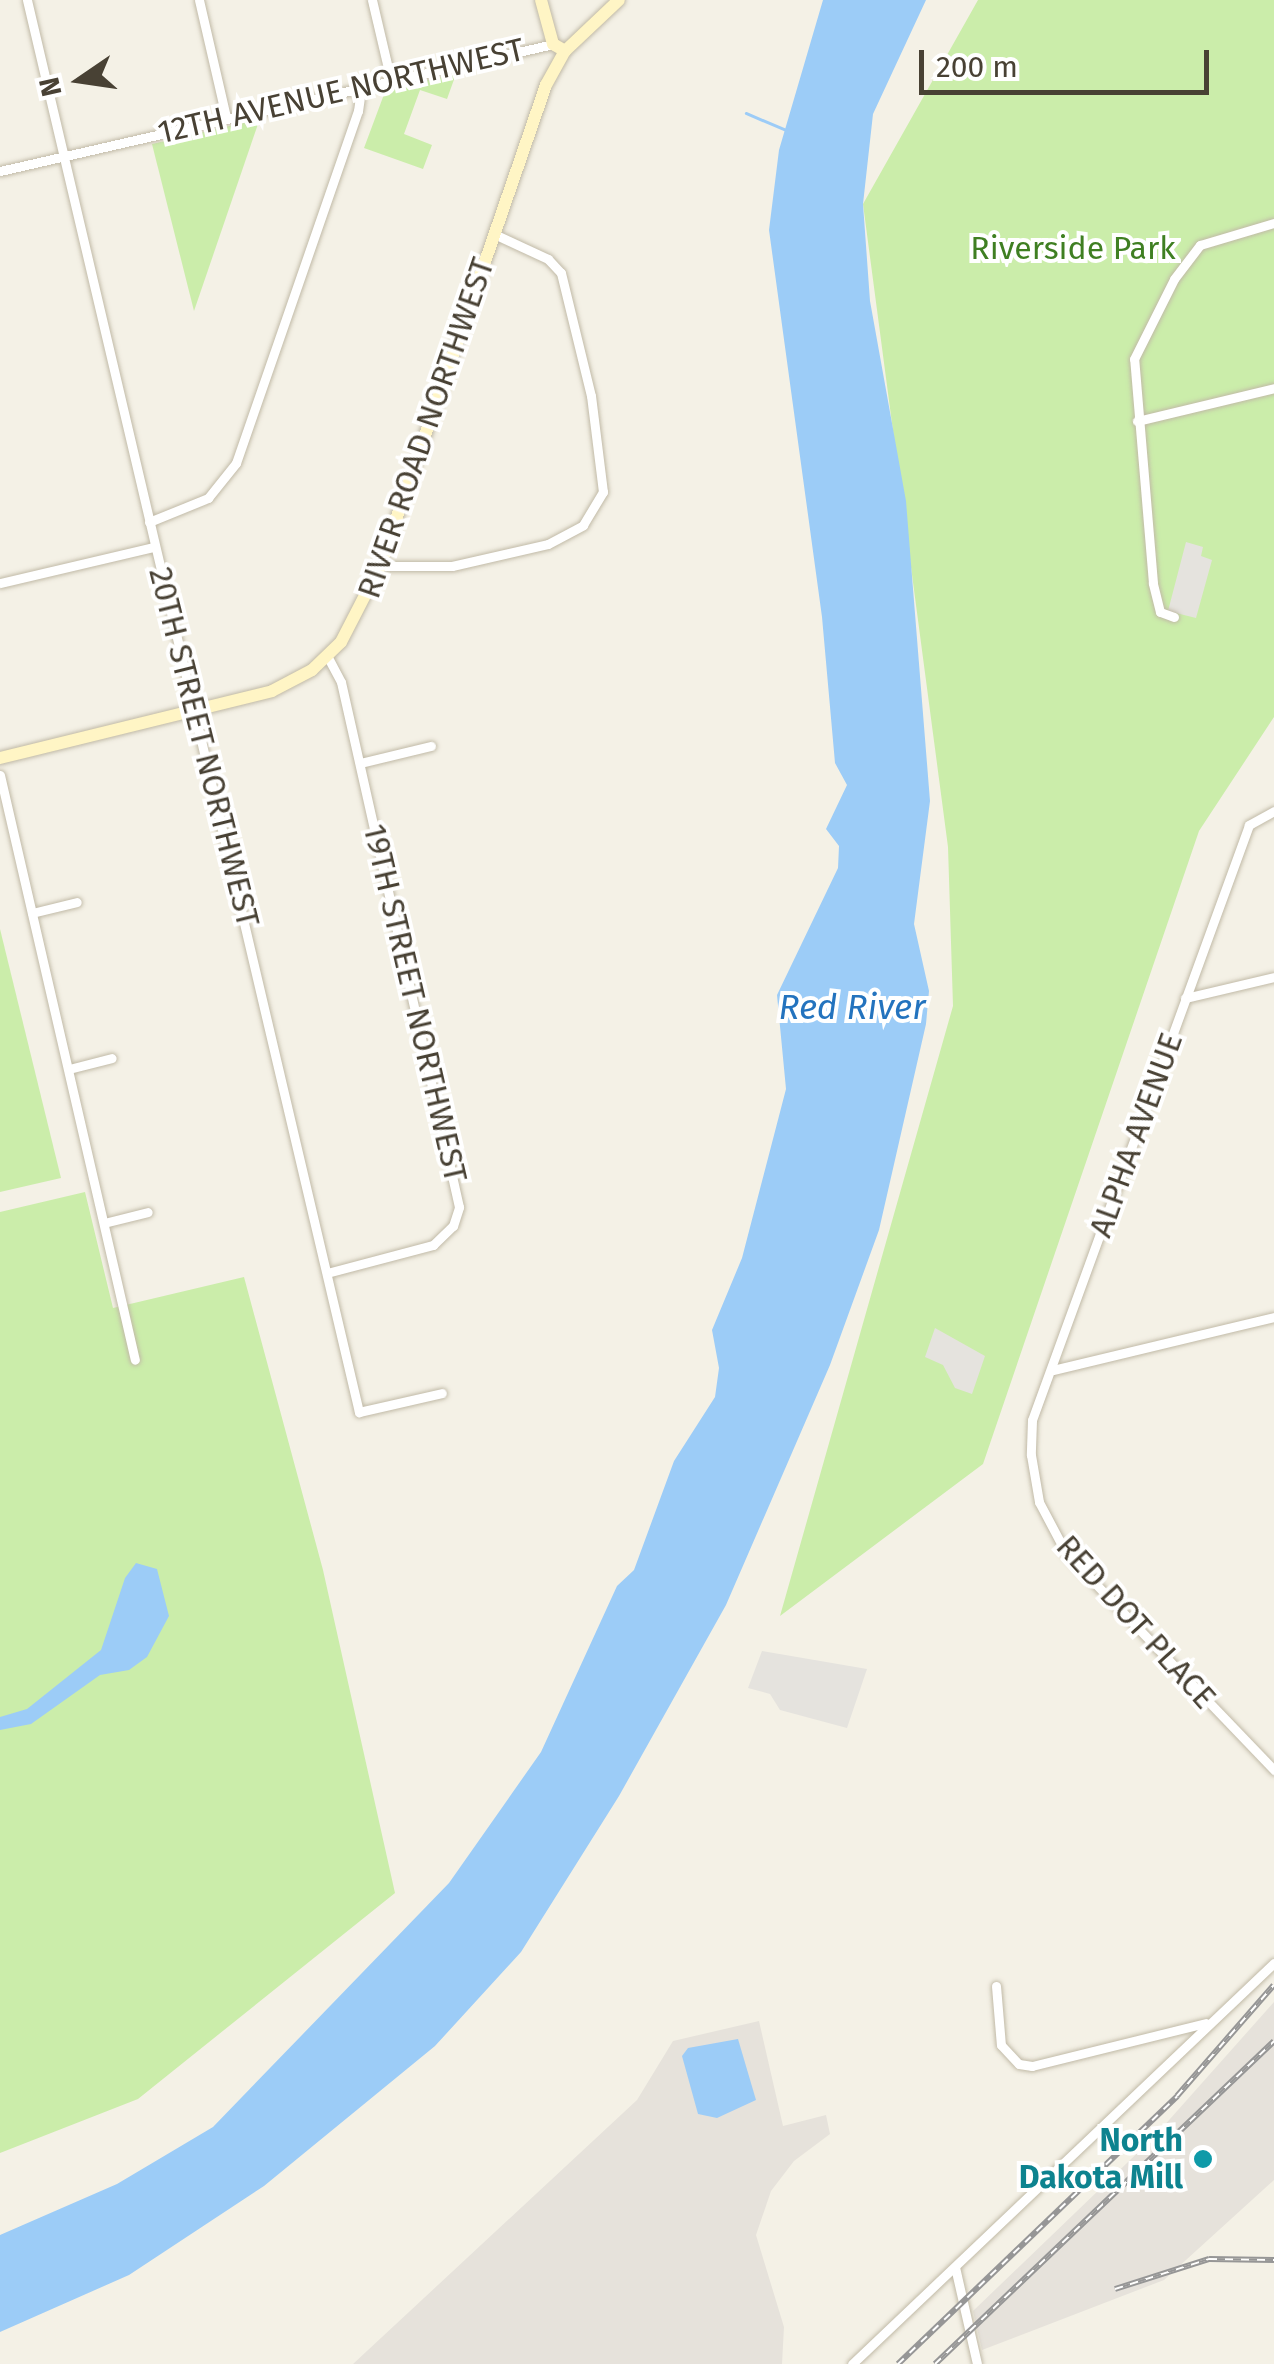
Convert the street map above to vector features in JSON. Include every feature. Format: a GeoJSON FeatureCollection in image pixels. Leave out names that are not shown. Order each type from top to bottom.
{"type":"FeatureCollection","features":[{"type":"Feature","properties":{"kind":"street","name":"20TH STREET NORTHWEST"},"geometry":{"type":"LineString","coordinates":[[27,0],[358,1412],[442,1393]]}},
{"type":"Feature","properties":{"kind":"street"},"geometry":{"type":"LineString","coordinates":[[199,0],[226,116]]}},
{"type":"Feature","properties":{"kind":"street"},"geometry":{"type":"LineString","coordinates":[[372,0],[390,77]]}},
{"type":"Feature","properties":{"kind":"street"},"geometry":{"type":"LineString","coordinates":[[541,0],[559,47]]}},
{"type":"Feature","properties":{"kind":"street","name":"RIVER ROAD NORTHWEST"},"geometry":{"type":"LineString","coordinates":[[0,758],[272,691],[328,658],[360,614],[380,566],[559,47],[619,0]]}},
{"type":"Feature","properties":{"kind":"street","name":"12TH AVENUE NORTHWEST"},"geometry":{"type":"LineString","coordinates":[[0,170],[390,77],[559,47]]}},
{"type":"Feature","properties":{"kind":"street"},"geometry":{"type":"LineString","coordinates":[[149,522],[208,498],[236,463],[358,111],[362,84]]}},
{"type":"Feature","properties":{"kind":"street"},"geometry":{"type":"LineString","coordinates":[[1174,617],[1160,612],[1153,582],[1134,359],[1181,267],[1208,240],[1274,223]]}},
{"type":"Feature","properties":{"kind":"street"},"geometry":{"type":"LineString","coordinates":[[380,566],[452,566],[548,544],[583,525],[603,492],[591,396],[562,273],[548,259],[494,234]]}},
{"type":"Feature","properties":{"kind":"street"},"geometry":{"type":"LineString","coordinates":[[1138,421],[1274,388]]}},
{"type":"Feature","properties":{"kind":"street"},"geometry":{"type":"LineString","coordinates":[[0,583],[154,547]]}},
{"type":"Feature","properties":{"kind":"street","name":"19TH STREET NORTHWEST"},"geometry":{"type":"LineString","coordinates":[[326,1274],[433,1245],[453,1226],[459,1207],[360,762],[338,673],[328,658]]}},
{"type":"Feature","properties":{"kind":"street"},"geometry":{"type":"LineString","coordinates":[[360,762],[430,746]]}},
{"type":"Feature","properties":{"kind":"street"},"geometry":{"type":"LineString","coordinates":[[0,775],[135,1360]]}},
{"type":"Feature","properties":{"kind":"street","name":"ALPHA AVENUE"},"geometry":{"type":"LineString","coordinates":[[1031,1455],[1032,1420],[1185,998],[1254,818],[1274,811]]}},
{"type":"Feature","properties":{"kind":"street"},"geometry":{"type":"LineString","coordinates":[[32,913],[78,902]]}},
{"type":"Feature","properties":{"kind":"street"},"geometry":{"type":"LineString","coordinates":[[1185,998],[1274,977]]}},
{"type":"Feature","properties":{"kind":"street"},"geometry":{"type":"LineString","coordinates":[[69,1068],[112,1058]]}},
{"type":"Feature","properties":{"kind":"street"},"geometry":{"type":"LineString","coordinates":[[104,1223],[148,1212]]}},
{"type":"Feature","properties":{"kind":"street"},"geometry":{"type":"LineString","coordinates":[[1053,1370],[1274,1317]]}},
{"type":"Feature","properties":{"kind":"street","name":"RED DOT PLACE"},"geometry":{"type":"LineString","coordinates":[[1031,1455],[1039,1502],[1066,1553],[1274,1770]]}},
{"type":"Feature","properties":{"kind":"street"},"geometry":{"type":"LineString","coordinates":[[852,2364],[1206,2023],[1274,1963]]}},
{"type":"Feature","properties":{"kind":"street"},"geometry":{"type":"LineString","coordinates":[[996,1986],[1001,2044],[1010,2057],[1032,2066],[1206,2023]]}},
{"type":"Feature","properties":{"kind":"street"},"geometry":{"type":"LineString","coordinates":[[954,2266],[977,2364]]}},
{"type":"Feature","properties":{"kind":"shaded area"},"geometry":{"type":"Polygon","coordinates":[[[1186,542],[1203,547],[1201,556],[1212,560],[1196,618],[1168,611],[1186,542]]]}},
{"type":"Feature","properties":{"kind":"shaded area"},"geometry":{"type":"Polygon","coordinates":[[[935,1328],[985,1356],[972,1394],[955,1388],[943,1365],[925,1357],[935,1328]]]}},
{"type":"Feature","properties":{"kind":"shaded area"},"geometry":{"type":"Polygon","coordinates":[[[762,1651],[867,1669],[847,1728],[780,1710],[770,1694],[748,1688],[762,1651]]]}},
{"type":"Feature","properties":{"kind":"shaded area","name":"North Dakota Mill"},"geometry":{"type":"Polygon","coordinates":[[[1274,2002],[1274,2180],[1164,2280],[982,2350],[973,2311],[1154,2137],[1274,2002]]]}},
{"type":"Feature","properties":{"kind":"shaded area"},"geometry":{"type":"Polygon","coordinates":[[[759,2021],[783,2126],[826,2115],[830,2134],[794,2161],[771,2191],[756,2235],[784,2327],[782,2364],[353,2364],[637,2100],[673,2041],[759,2021]]]}},
{"type":"Feature","properties":{"kind":"green space","name":"Riverside Park"},"geometry":{"type":"Polygon","coordinates":[[[978,0],[1274,0],[1274,717],[1199,831],[983,1464],[780,1616],[953,1006],[948,847],[863,204],[978,0]]]}},
{"type":"Feature","properties":{"kind":"green space"},"geometry":{"type":"Polygon","coordinates":[[[456,74],[447,99],[420,90],[404,134],[432,145],[423,169],[364,148],[386,89],[456,74]]]}},
{"type":"Feature","properties":{"kind":"green space"},"geometry":{"type":"Polygon","coordinates":[[[255,120],[258,124],[194,311],[152,144],[255,120]]]}},
{"type":"Feature","properties":{"kind":"green space"},"geometry":{"type":"Polygon","coordinates":[[[0,929],[61,1178],[0,1192],[0,929]]]}},
{"type":"Feature","properties":{"kind":"green space"},"geometry":{"type":"Polygon","coordinates":[[[85,1192],[113,1308],[244,1277],[323,1570],[395,1893],[138,2099],[0,2153],[0,1212],[85,1192]]]}},
{"type":"Feature","properties":{"kind":"water","name":"Red River"},"geometry":{"type":"Polygon","coordinates":[[[823,0],[926,0],[873,114],[863,204],[870,301],[906,501],[930,801],[914,924],[929,991],[926,1024],[879,1230],[830,1365],[726,1605],[619,1796],[521,1952],[435,2046],[264,2186],[129,2275],[0,2332],[0,2235],[117,2184],[213,2127],[449,1883],[541,1752],[617,1586],[634,1570],[674,1461],[715,1397],[719,1368],[712,1330],[742,1258],[786,1089],[777,995],[838,868],[839,846],[826,829],[847,785],[835,763],[822,617],[769,230],[779,150],[823,0]]]}},
{"type":"Feature","properties":{"kind":"water"},"geometry":{"type":"Polygon","coordinates":[[[136,1563],[157,1569],[169,1616],[147,1657],[129,1670],[100,1675],[31,1724],[0,1730],[0,1717],[27,1709],[101,1650],[125,1578],[136,1563]]]}},
{"type":"Feature","properties":{"kind":"water"},"geometry":{"type":"Polygon","coordinates":[[[738,2039],[756,2100],[717,2118],[698,2114],[682,2056],[688,2048],[738,2039]]]}},
{"type":"Feature","properties":{"kind":"waterway"},"geometry":{"type":"LineString","coordinates":[[746,113],[786,130]]}},
{"type":"Feature","properties":{"kind":"railway"},"geometry":{"type":"LineString","coordinates":[[898,2364],[1177,2096],[1274,1985]]}},
{"type":"Feature","properties":{"kind":"railway"},"geometry":{"type":"LineString","coordinates":[[935,2364],[1274,2041]]}},
{"type":"Feature","properties":{"kind":"railway"},"geometry":{"type":"LineString","coordinates":[[1115,2289],[1209,2259],[1274,2260]]}},
{"type":"Feature","properties":{"kind":"place","name":"North Dakota Mill"},"geometry":{"type":"Point","coordinates":[1203,2159]}}]}
